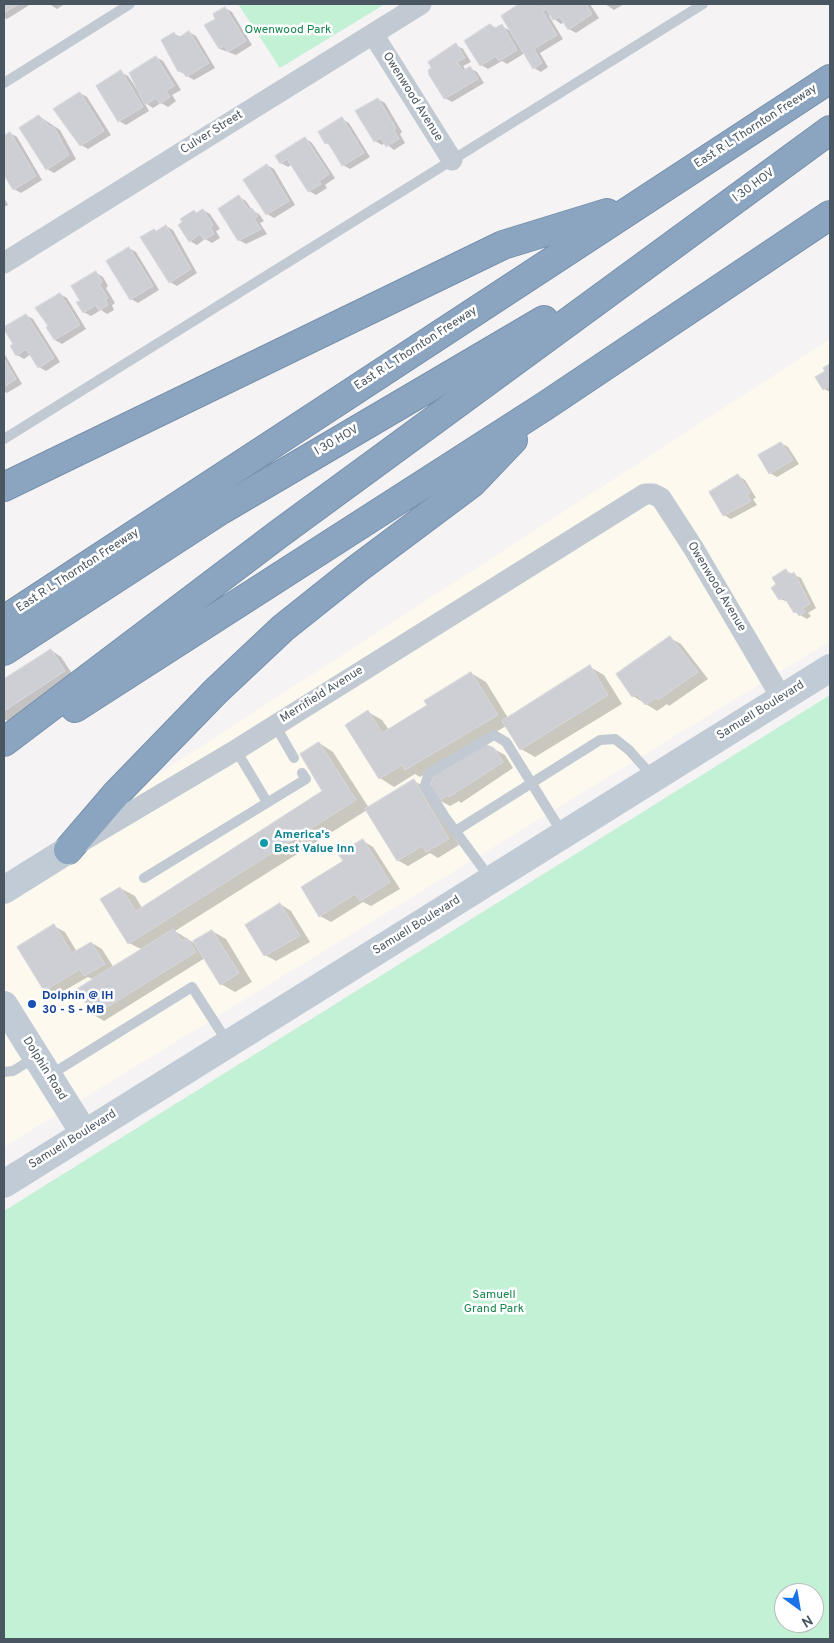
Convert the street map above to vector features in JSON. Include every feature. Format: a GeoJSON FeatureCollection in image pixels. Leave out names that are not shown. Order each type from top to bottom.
{"type":"FeatureCollection","features":[{"type":"Feature","properties":{"kind":"highway","name":"East R L Thornton Freeway"},"geometry":{"type":"LineString","coordinates":[[4,620],[636,204],[830,79]]}},
{"type":"Feature","properties":{"kind":"highway","name":"I 30 HOV"},"geometry":{"type":"LineString","coordinates":[[677,241],[830,130]]}},
{"type":"Feature","properties":{"kind":"highway","name":"I 30 HOV"},"geometry":{"type":"LineString","coordinates":[[4,651],[222,510],[677,241],[830,146]]}},
{"type":"Feature","properties":{"kind":"highway"},"geometry":{"type":"LineString","coordinates":[[4,487],[503,245],[636,204]]}},
{"type":"Feature","properties":{"kind":"highway"},"geometry":{"type":"LineString","coordinates":[[4,753],[546,406],[830,215]]}},
{"type":"Feature","properties":{"kind":"highway"},"geometry":{"type":"LineString","coordinates":[[72,575],[433,378],[677,241]]}},
{"type":"Feature","properties":{"kind":"highway"},"geometry":{"type":"LineString","coordinates":[[4,742],[288,527],[677,241]]}},
{"type":"Feature","properties":{"kind":"highway"},"geometry":{"type":"LineString","coordinates":[[68,850],[122,788],[216,691],[283,628],[357,569],[472,483],[546,406]]}},
{"type":"Feature","properties":{"kind":"main road","name":"Samuell Boulevard"},"geometry":{"type":"LineString","coordinates":[[4,1183],[830,668]]}},
{"type":"Feature","properties":{"kind":"main road","name":"Merrifield Avenue"},"geometry":{"type":"LineString","coordinates":[[4,890],[68,850]]}},
{"type":"Feature","properties":{"kind":"main road","name":"Dolphin Road"},"geometry":{"type":"LineString","coordinates":[[6,1013],[43,1066],[84,1133]]}},
{"type":"Feature","properties":{"kind":"street","name":"Culver Street"},"geometry":{"type":"LineString","coordinates":[[4,263],[421,4]]}},
{"type":"Feature","properties":{"kind":"street","name":"Owenwood Avenue"},"geometry":{"type":"LineString","coordinates":[[373,34],[452,160]]}},
{"type":"Feature","properties":{"kind":"street","name":"Owenwood Avenue"},"geometry":{"type":"LineString","coordinates":[[639,497],[653,494],[661,498],[694,549],[781,697]]}},
{"type":"Feature","properties":{"kind":"street","name":"Merrifield Avenue"},"geometry":{"type":"LineString","coordinates":[[68,850],[236,750],[639,497]]}},
{"type":"Feature","properties":{"kind":"lane"},"geometry":{"type":"LineString","coordinates":[[4,83],[130,4]]}},
{"type":"Feature","properties":{"kind":"lane"},"geometry":{"type":"LineString","coordinates":[[4,440],[703,4]]}},
{"type":"Feature","properties":{"kind":"lane"},"geometry":{"type":"LineString","coordinates":[[275,725],[294,758]]}},
{"type":"Feature","properties":{"kind":"lane"},"geometry":{"type":"LineString","coordinates":[[491,880],[457,830],[445,817],[425,785],[429,773],[494,735],[506,742],[564,835]]}},
{"type":"Feature","properties":{"kind":"lane"},"geometry":{"type":"LineString","coordinates":[[457,830],[600,740],[615,739],[629,750],[654,778]]}},
{"type":"Feature","properties":{"kind":"lane"},"geometry":{"type":"LineString","coordinates":[[236,750],[267,802]]}},
{"type":"Feature","properties":{"kind":"lane"},"geometry":{"type":"LineString","coordinates":[[144,878],[306,779],[302,773]]}},
{"type":"Feature","properties":{"kind":"lane"},"geometry":{"type":"LineString","coordinates":[[4,1072],[43,1066],[192,987],[228,1044]]}},
{"type":"Feature","properties":{"kind":"shaded area"},"geometry":{"type":"Polygon","coordinates":[[[830,339],[830,641],[4,1147],[4,874],[830,339]]]}},
{"type":"Feature","properties":{"kind":"green space","name":"Owenwood Park"},"geometry":{"type":"Polygon","coordinates":[[[238,4],[385,4],[280,68],[238,4]]]}},
{"type":"Feature","properties":{"kind":"green space","name":"Samuell Grand Park"},"geometry":{"type":"Polygon","coordinates":[[[830,695],[830,1639],[4,1639],[4,1211],[830,695]]]}},
{"type":"Feature","properties":{"kind":"building"},"geometry":{"type":"Polygon","coordinates":[[[4,4],[19,4],[4,13],[4,4]]]}},
{"type":"Feature","properties":{"kind":"building"},"geometry":{"type":"Polygon","coordinates":[[[519,4],[541,4],[545,10],[543,12],[557,35],[534,49],[542,63],[533,69],[501,16],[519,4]]]}},
{"type":"Feature","properties":{"kind":"building"},"geometry":{"type":"Polygon","coordinates":[[[544,4],[586,4],[592,14],[568,30],[560,17],[553,20],[544,4]]]}},
{"type":"Feature","properties":{"kind":"building"},"geometry":{"type":"Polygon","coordinates":[[[225,7],[246,41],[228,52],[224,46],[219,49],[204,25],[215,19],[213,14],[225,7]]]}},
{"type":"Feature","properties":{"kind":"building"},"geometry":{"type":"Polygon","coordinates":[[[490,24],[495,28],[502,24],[517,50],[499,61],[496,56],[480,66],[464,41],[490,24]]]}},
{"type":"Feature","properties":{"kind":"building"},"geometry":{"type":"Polygon","coordinates":[[[189,31],[209,63],[186,77],[182,70],[178,72],[161,40],[174,32],[177,38],[189,31]]]}},
{"type":"Feature","properties":{"kind":"building"},"geometry":{"type":"Polygon","coordinates":[[[456,43],[465,58],[457,62],[463,71],[470,66],[478,79],[444,99],[429,75],[428,70],[431,68],[428,62],[456,43]]]}},
{"type":"Feature","properties":{"kind":"building"},"geometry":{"type":"Polygon","coordinates":[[[156,56],[174,86],[166,91],[170,97],[160,104],[156,98],[145,105],[129,73],[156,56]]]}},
{"type":"Feature","properties":{"kind":"building"},"geometry":{"type":"Polygon","coordinates":[[[121,70],[143,107],[118,122],[96,86],[121,70]]]}},
{"type":"Feature","properties":{"kind":"building"},"geometry":{"type":"Polygon","coordinates":[[[80,92],[104,131],[80,146],[53,109],[80,92]]]}},
{"type":"Feature","properties":{"kind":"building"},"geometry":{"type":"Polygon","coordinates":[[[378,98],[396,128],[394,130],[399,139],[386,147],[381,138],[374,142],[355,111],[378,98]]]}},
{"type":"Feature","properties":{"kind":"building"},"geometry":{"type":"Polygon","coordinates":[[[39,115],[50,127],[53,125],[69,155],[46,170],[19,128],[39,115]]]}},
{"type":"Feature","properties":{"kind":"building"},"geometry":{"type":"Polygon","coordinates":[[[342,117],[364,153],[342,166],[328,143],[325,144],[318,132],[342,117]]]}},
{"type":"Feature","properties":{"kind":"building"},"geometry":{"type":"Polygon","coordinates":[[[10,132],[36,176],[13,190],[4,175],[4,136],[10,132]]]}},
{"type":"Feature","properties":{"kind":"building"},"geometry":{"type":"Polygon","coordinates":[[[305,137],[329,174],[319,181],[321,184],[308,192],[287,159],[280,164],[275,156],[305,137]]]}},
{"type":"Feature","properties":{"kind":"building"},"geometry":{"type":"Polygon","coordinates":[[[267,164],[289,201],[266,215],[243,180],[267,164]]]}},
{"type":"Feature","properties":{"kind":"building"},"geometry":{"type":"Polygon","coordinates":[[[239,195],[249,210],[252,208],[258,216],[254,219],[261,229],[238,241],[218,209],[239,195]]]}},
{"type":"Feature","properties":{"kind":"building"},"geometry":{"type":"Polygon","coordinates":[[[203,209],[213,225],[210,227],[214,234],[204,240],[200,234],[189,242],[178,225],[182,222],[180,219],[194,210],[196,213],[203,209]]]}},
{"type":"Feature","properties":{"kind":"building"},"geometry":{"type":"Polygon","coordinates":[[[166,225],[191,269],[169,283],[140,237],[166,225]]]}},
{"type":"Feature","properties":{"kind":"building"},"geometry":{"type":"Polygon","coordinates":[[[129,247],[153,286],[130,300],[106,261],[129,247]]]}},
{"type":"Feature","properties":{"kind":"building"},"geometry":{"type":"Polygon","coordinates":[[[96,271],[102,282],[99,284],[108,298],[105,300],[108,305],[99,311],[96,305],[83,313],[76,302],[80,301],[71,286],[96,271]]]}},
{"type":"Feature","properties":{"kind":"building"},"geometry":{"type":"Polygon","coordinates":[[[60,293],[80,325],[54,340],[46,327],[48,326],[35,308],[60,293]]]}},
{"type":"Feature","properties":{"kind":"building"},"geometry":{"type":"Polygon","coordinates":[[[26,314],[54,358],[38,368],[26,349],[16,356],[10,346],[13,344],[4,330],[4,327],[26,314]]]}},
{"type":"Feature","properties":{"kind":"building"},"geometry":{"type":"Polygon","coordinates":[[[4,359],[16,379],[4,387],[4,359]]]}},
{"type":"Feature","properties":{"kind":"building"},"geometry":{"type":"Polygon","coordinates":[[[830,364],[830,385],[823,390],[815,377],[825,371],[823,368],[830,364]]]}},
{"type":"Feature","properties":{"kind":"building"},"geometry":{"type":"Polygon","coordinates":[[[781,442],[793,460],[769,474],[758,455],[781,442]]]}},
{"type":"Feature","properties":{"kind":"building"},"geometry":{"type":"Polygon","coordinates":[[[738,474],[750,493],[747,495],[751,501],[723,516],[709,492],[738,474]]]}},
{"type":"Feature","properties":{"kind":"building"},"geometry":{"type":"Polygon","coordinates":[[[786,569],[790,575],[794,572],[810,604],[802,608],[805,612],[799,616],[796,612],[794,613],[784,597],[779,600],[771,588],[776,584],[772,578],[786,569]]]}},
{"type":"Feature","properties":{"kind":"building"},"geometry":{"type":"Polygon","coordinates":[[[670,636],[698,672],[658,700],[656,698],[645,705],[637,694],[632,697],[616,674],[670,636]]]}},
{"type":"Feature","properties":{"kind":"building"},"geometry":{"type":"Polygon","coordinates":[[[51,649],[65,671],[4,711],[4,679],[51,649]]]}},
{"type":"Feature","properties":{"kind":"building"},"geometry":{"type":"Polygon","coordinates":[[[590,665],[608,695],[520,750],[502,721],[590,665]]]}},
{"type":"Feature","properties":{"kind":"building"},"geometry":{"type":"Polygon","coordinates":[[[471,672],[498,715],[405,770],[402,765],[379,779],[345,725],[368,710],[382,733],[427,705],[424,701],[471,672]]]}},
{"type":"Feature","properties":{"kind":"building","name":"America's Best Value Inn"},"geometry":{"type":"Polygon","coordinates":[[[319,742],[356,800],[128,944],[100,899],[120,887],[136,911],[322,791],[300,754],[319,742]]]}},
{"type":"Feature","properties":{"kind":"building"},"geometry":{"type":"Polygon","coordinates":[[[485,744],[494,748],[503,762],[449,797],[448,795],[438,801],[430,789],[433,776],[485,744]]]}},
{"type":"Feature","properties":{"kind":"building"},"geometry":{"type":"Polygon","coordinates":[[[414,779],[449,839],[426,852],[422,846],[397,861],[365,809],[414,779]]]}},
{"type":"Feature","properties":{"kind":"building"},"geometry":{"type":"Polygon","coordinates":[[[363,839],[390,882],[360,901],[355,894],[319,917],[301,887],[343,861],[338,854],[363,839]]]}},
{"type":"Feature","properties":{"kind":"building"},"geometry":{"type":"Polygon","coordinates":[[[280,903],[300,936],[264,956],[245,925],[280,903]]]}},
{"type":"Feature","properties":{"kind":"building"},"geometry":{"type":"Polygon","coordinates":[[[54,924],[72,953],[91,942],[105,964],[84,976],[80,969],[44,991],[17,947],[54,924]]]}},
{"type":"Feature","properties":{"kind":"building"},"geometry":{"type":"Polygon","coordinates":[[[174,929],[182,941],[187,938],[196,952],[93,1016],[77,989],[174,929]]]}},
{"type":"Feature","properties":{"kind":"building"},"geometry":{"type":"Polygon","coordinates":[[[212,930],[239,973],[220,985],[193,941],[212,930]]]}},
{"type":"Feature","properties":{"kind":"place","name":"America's Best Value Inn"},"geometry":{"type":"Point","coordinates":[264,843]}},
{"type":"Feature","properties":{"kind":"place","name":"Dolphin @ IH 30 - S - MB"},"geometry":{"type":"Point","coordinates":[32,1004]}}]}
